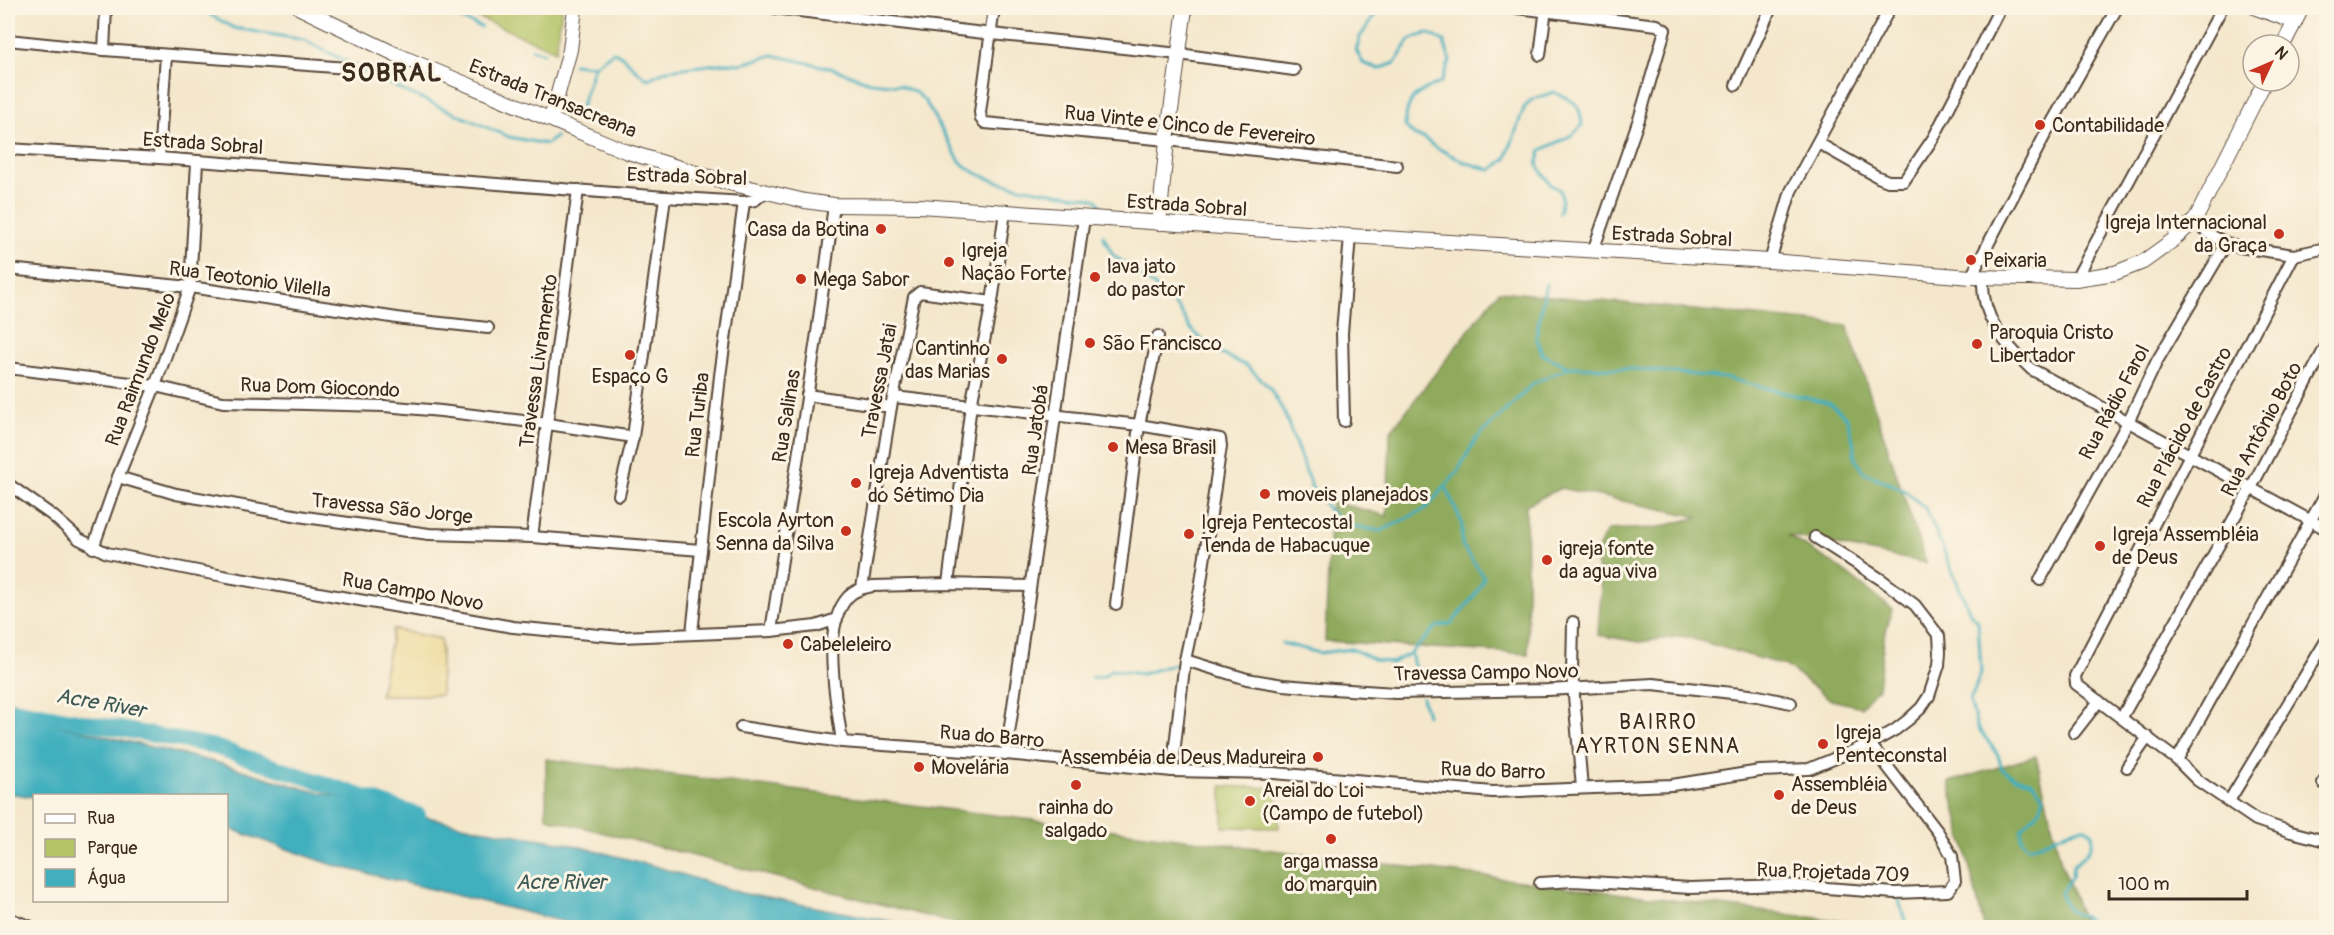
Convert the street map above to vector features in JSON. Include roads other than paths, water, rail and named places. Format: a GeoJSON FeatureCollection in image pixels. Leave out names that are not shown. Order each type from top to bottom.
{"type":"FeatureCollection","features":[{"type":"Feature","properties":{"kind":"street"},"geometry":{"type":"LineString","coordinates":[[104,50],[105,8]]}},
{"type":"Feature","properties":{"kind":"street","name":"Estrada Transacreana"},"geometry":{"type":"LineString","coordinates":[[300,8],[395,54],[625,151],[765,192]]}},
{"type":"Feature","properties":{"kind":"street"},"geometry":{"type":"LineString","coordinates":[[551,119],[570,50],[575,8]]}},
{"type":"Feature","properties":{"kind":"street"},"geometry":{"type":"LineString","coordinates":[[774,8],[803,9],[1294,70]]}},
{"type":"Feature","properties":{"kind":"street"},"geometry":{"type":"LineString","coordinates":[[992,34],[994,8]]}},
{"type":"Feature","properties":{"kind":"street"},"geometry":{"type":"LineString","coordinates":[[1159,223],[1167,140],[1185,8]]}},
{"type":"Feature","properties":{"kind":"street"},"geometry":{"type":"LineString","coordinates":[[1517,8],[1653,24],[1665,28],[1666,33],[1640,116],[1593,252]]}},
{"type":"Feature","properties":{"kind":"street"},"geometry":{"type":"LineString","coordinates":[[1736,85],[1771,8]]}},
{"type":"Feature","properties":{"kind":"street"},"geometry":{"type":"LineString","coordinates":[[1770,261],[1791,191],[1890,8]]}},
{"type":"Feature","properties":{"kind":"street"},"geometry":{"type":"LineString","coordinates":[[1818,143],[1878,177],[1888,181],[1904,182],[1934,137],[2000,8]]}},
{"type":"Feature","properties":{"kind":"street"},"geometry":{"type":"LineString","coordinates":[[2116,8],[2048,131],[1977,278],[1987,313],[2016,355],[2031,369],[2127,422],[2190,453],[2326,529]]}},
{"type":"Feature","properties":{"kind":"street"},"geometry":{"type":"LineString","coordinates":[[2076,279],[2222,8]]}},
{"type":"Feature","properties":{"kind":"street"},"geometry":{"type":"LineString","coordinates":[[2256,8],[2295,21]]}},
{"type":"Feature","properties":{"kind":"street"},"geometry":{"type":"LineString","coordinates":[[2289,33],[2302,8]]}},
{"type":"Feature","properties":{"kind":"street"},"geometry":{"type":"LineString","coordinates":[[1540,55],[1546,10]]}},
{"type":"Feature","properties":{"kind":"street","name":"Rua Vinte e Cinco de Fevereiro"},"geometry":{"type":"LineString","coordinates":[[992,34],[980,112],[981,119],[985,123],[1167,140],[1397,166]]}},
{"type":"Feature","properties":{"kind":"street"},"geometry":{"type":"LineString","coordinates":[[8,40],[104,50],[348,68]]}},
{"type":"Feature","properties":{"kind":"street"},"geometry":{"type":"LineString","coordinates":[[159,158],[166,55]]}},
{"type":"Feature","properties":{"kind":"street","name":"Estrada Sobral"},"geometry":{"type":"LineString","coordinates":[[8,149],[159,158],[744,202],[755,200],[765,192],[834,205],[920,206],[1593,252],[1770,261],[1977,278],[2076,279],[2115,273],[2143,262],[2195,220],[2259,93]]}},
{"type":"Feature","properties":{"kind":"street","name":"Rua Raimundo Melo"},"geometry":{"type":"LineString","coordinates":[[93,548],[190,287],[197,162]]}},
{"type":"Feature","properties":{"kind":"street","name":"Travessa Livramento"},"geometry":{"type":"LineString","coordinates":[[532,537],[578,190]]}},
{"type":"Feature","properties":{"kind":"street"},"geometry":{"type":"LineString","coordinates":[[619,495],[633,437],[665,197]]}},
{"type":"Feature","properties":{"kind":"street","name":"Rua Turiba"},"geometry":{"type":"LineString","coordinates":[[692,633],[720,376],[744,202]]}},
{"type":"Feature","properties":{"kind":"street","name":"Rua Salinas"},"geometry":{"type":"LineString","coordinates":[[771,631],[818,333],[834,205]]}},
{"type":"Feature","properties":{"kind":"street"},"geometry":{"type":"LineString","coordinates":[[948,584],[971,405],[992,302],[1005,212]]}},
{"type":"Feature","properties":{"kind":"street","name":"Rua Jatobá"},"geometry":{"type":"LineString","coordinates":[[1006,754],[1084,218]]}},
{"type":"Feature","properties":{"kind":"street"},"geometry":{"type":"LineString","coordinates":[[2195,220],[2212,236],[2226,244],[2294,255],[2326,248]]}},
{"type":"Feature","properties":{"kind":"street"},"geometry":{"type":"LineString","coordinates":[[1344,421],[1342,333],[1350,236]]}},
{"type":"Feature","properties":{"kind":"street","name":"Rua Rádio Farol"},"geometry":{"type":"LineString","coordinates":[[2040,580],[2127,422],[2157,360],[2226,244]]}},
{"type":"Feature","properties":{"kind":"street","name":"Rua Plácido de Castro"},"geometry":{"type":"LineString","coordinates":[[2099,701],[2076,684],[2075,676],[2294,255]]}},
{"type":"Feature","properties":{"kind":"street","name":"Rua Teotonio Vilella"},"geometry":{"type":"LineString","coordinates":[[8,268],[190,287],[404,319],[488,328]]}},
{"type":"Feature","properties":{"kind":"street","name":"Travessa Jatai"},"geometry":{"type":"LineString","coordinates":[[862,588],[892,402],[909,317],[916,294],[920,292],[992,302]]}},
{"type":"Feature","properties":{"kind":"street"},"geometry":{"type":"LineString","coordinates":[[1116,604],[1139,425],[1158,336]]}},
{"type":"Feature","properties":{"kind":"street","name":"Rua Antônio Boto"},"geometry":{"type":"LineString","coordinates":[[2121,717],[2251,488],[2326,346]]}},
{"type":"Feature","properties":{"kind":"street","name":"Rua Dom Giocondo"},"geometry":{"type":"LineString","coordinates":[[8,368],[155,386],[223,402],[384,406],[548,424],[633,437]]}},
{"type":"Feature","properties":{"kind":"street"},"geometry":{"type":"LineString","coordinates":[[807,395],[892,402],[971,405],[1139,425],[1220,439],[1221,446],[1200,589],[1185,660],[1172,771]]}},
{"type":"Feature","properties":{"kind":"street","name":"Travessa São Jorge"},"geometry":{"type":"LineString","coordinates":[[118,477],[176,494],[305,517],[429,534],[532,537],[701,550]]}},
{"type":"Feature","properties":{"kind":"street","name":"Rua Campo Novo"},"geometry":{"type":"LineString","coordinates":[[8,484],[93,548],[128,558],[513,627],[621,637],[771,631],[816,626],[838,614]]}},
{"type":"Feature","properties":{"kind":"street"},"geometry":{"type":"LineString","coordinates":[[2177,759],[2326,493]]}},
{"type":"Feature","properties":{"kind":"street","name":"Rua do Barro"},"geometry":{"type":"LineString","coordinates":[[741,727],[842,742],[1006,754],[1172,771],[1274,773],[1492,792],[1672,785],[1760,771],[1809,769],[1870,744],[1895,730],[1925,702],[1939,665],[1939,636],[1915,605],[1882,579],[1815,537]]}},
{"type":"Feature","properties":{"kind":"street"},"geometry":{"type":"LineString","coordinates":[[842,742],[831,658],[838,614],[849,595],[862,588],[948,584],[1030,586]]}},
{"type":"Feature","properties":{"kind":"street"},"geometry":{"type":"LineString","coordinates":[[1574,622],[1571,657],[1582,788]]}},
{"type":"Feature","properties":{"kind":"street"},"geometry":{"type":"LineString","coordinates":[[2229,801],[2326,641]]}},
{"type":"Feature","properties":{"kind":"street","name":"Travessa Campo Novo"},"geometry":{"type":"LineString","coordinates":[[1185,660],[1247,679],[1283,685],[1333,689],[1396,693],[1573,690],[1653,684],[1758,696],[1791,703]]}},
{"type":"Feature","properties":{"kind":"street"},"geometry":{"type":"LineString","coordinates":[[2074,733],[2099,701],[2177,759],[2197,780],[2256,820],[2326,841]]}},
{"type":"Feature","properties":{"kind":"street"},"geometry":{"type":"LineString","coordinates":[[2127,767],[2148,737]]}},
{"type":"Feature","properties":{"kind":"street","name":"Rua Projetada 709"},"geometry":{"type":"LineString","coordinates":[[1540,883],[1574,881],[1690,888],[1785,885],[1895,892],[1948,891],[1955,881],[1952,856],[1938,832],[1870,744]]}},
{"type":"Feature","properties":{"kind":"street"},"geometry":{"type":"LineString","coordinates":[[8,918],[34,927]]}},
{"type":"Feature","properties":{"kind":"water","name":"Acre River"},"geometry":{"type":"Polygon","coordinates":[[[8,713],[219,763],[305,789],[480,829],[566,843],[658,867],[741,893],[922,927],[585,927],[333,865],[228,828],[228,794],[33,794],[33,797],[8,793],[8,713]]]}},
{"type":"Feature","properties":{"kind":"waterway"},"geometry":{"type":"LineString","coordinates":[[198,8],[234,28],[304,40],[402,90],[509,137],[546,144],[556,137]]}},
{"type":"Feature","properties":{"kind":"waterway"},"geometry":{"type":"LineString","coordinates":[[437,8],[481,27]]}},
{"type":"Feature","properties":{"kind":"waterway"},"geometry":{"type":"LineString","coordinates":[[1380,8],[1360,37],[1356,50],[1363,63],[1379,69],[1395,63],[1410,40],[1427,33],[1444,41],[1450,61],[1441,82],[1414,97],[1408,108],[1405,126],[1415,136],[1424,138],[1432,145],[1464,162],[1491,170],[1506,159],[1524,108],[1531,100],[1554,92],[1575,103],[1580,111],[1582,125],[1568,137],[1541,151],[1537,165],[1551,185],[1560,190],[1562,199],[1559,213]]}},
{"type":"Feature","properties":{"kind":"waterway"},"geometry":{"type":"LineString","coordinates":[[532,49],[544,53]]}},
{"type":"Feature","properties":{"kind":"waterway"},"geometry":{"type":"LineString","coordinates":[[578,116],[594,66],[613,52],[648,79],[667,70],[726,63],[741,64],[773,55],[834,69],[870,82],[899,85],[915,92],[925,101],[959,160],[969,169],[1019,187],[1088,197],[1097,200],[1101,206]]}},
{"type":"Feature","properties":{"kind":"waterway"},"geometry":{"type":"LineString","coordinates":[[573,64],[594,66]]}},
{"type":"Feature","properties":{"kind":"waterway"},"geometry":{"type":"LineString","coordinates":[[1103,236],[1113,255],[1167,296],[1180,311],[1190,328],[1213,350],[1247,366],[1269,387],[1284,412],[1312,488],[1329,510],[1346,525],[1381,531],[1425,509],[1456,474],[1476,439],[1534,383],[1569,367],[1637,369],[1725,378],[1831,404],[1847,418],[1855,459],[1865,473],[1904,490],[1926,509],[1971,615],[1978,621],[1981,673],[1970,701],[1977,726],[1998,755],[2002,769],[2015,777],[2032,782],[2044,797],[2040,810],[2021,829],[2021,839],[2028,847],[2079,827],[2085,827],[2092,833],[2090,847],[2073,866],[2072,876],[2061,893],[2069,909],[2087,919],[2091,928]]}},
{"type":"Feature","properties":{"kind":"waterway"},"geometry":{"type":"LineString","coordinates":[[1546,284],[1536,336],[1542,354],[1568,367]]}},
{"type":"Feature","properties":{"kind":"waterway"},"geometry":{"type":"LineString","coordinates":[[1282,643],[1319,653],[1352,649],[1375,660],[1392,663],[1411,653],[1436,627],[1452,623],[1478,591],[1484,577],[1462,545],[1462,523],[1446,487]]}},
{"type":"Feature","properties":{"kind":"waterway"},"geometry":{"type":"LineString","coordinates":[[1411,653],[1420,690]]}},
{"type":"Feature","properties":{"kind":"waterway"},"geometry":{"type":"LineString","coordinates":[[1091,678],[1104,676],[1111,670],[1142,674],[1178,663]]}},
{"type":"Feature","properties":{"kind":"waterway"},"geometry":{"type":"LineString","coordinates":[[1422,697],[1427,715]]}},
{"type":"Feature","properties":{"kind":"waterway","name":"Acre River"},"geometry":{"type":"LineString","coordinates":[[8,708],[212,746],[418,815]]}},
{"type":"Feature","properties":{"kind":"waterway"},"geometry":{"type":"LineString","coordinates":[[1899,900],[1907,928]]}},
{"type":"Feature","properties":{"kind":"place","name":"Contabilidade"},"geometry":{"type":"Point","coordinates":[2040,125]}},
{"type":"Feature","properties":{"kind":"place","name":"Casa da Botina"},"geometry":{"type":"Point","coordinates":[881,229]}},
{"type":"Feature","properties":{"kind":"place","name":"Igreja Internacional da Graça"},"geometry":{"type":"Point","coordinates":[2279,234]}},
{"type":"Feature","properties":{"kind":"place","name":"Peixaria"},"geometry":{"type":"Point","coordinates":[1971,260]}},
{"type":"Feature","properties":{"kind":"place","name":"Igreja Nação Forte"},"geometry":{"type":"Point","coordinates":[949,262]}},
{"type":"Feature","properties":{"kind":"place","name":"lava jato do pastor"},"geometry":{"type":"Point","coordinates":[1095,277]}},
{"type":"Feature","properties":{"kind":"place","name":"Mega Sabor"},"geometry":{"type":"Point","coordinates":[801,279]}},
{"type":"Feature","properties":{"kind":"place","name":"São Francisco"},"geometry":{"type":"Point","coordinates":[1090,343]}},
{"type":"Feature","properties":{"kind":"place","name":"Paroquia Cristo Libertador"},"geometry":{"type":"Point","coordinates":[1977,344]}},
{"type":"Feature","properties":{"kind":"place","name":"Espaço G"},"geometry":{"type":"Point","coordinates":[630,355]}},
{"type":"Feature","properties":{"kind":"place","name":"Cantinho das Marias"},"geometry":{"type":"Point","coordinates":[1002,359]}},
{"type":"Feature","properties":{"kind":"place","name":"Mesa Brasil"},"geometry":{"type":"Point","coordinates":[1113,447]}},
{"type":"Feature","properties":{"kind":"place","name":"Igreja Adventista do Sétimo Dia"},"geometry":{"type":"Point","coordinates":[856,483]}},
{"type":"Feature","properties":{"kind":"place","name":"moveis planejados"},"geometry":{"type":"Point","coordinates":[1265,494]}},
{"type":"Feature","properties":{"kind":"place","name":"Escola Ayrton Senna da Silva"},"geometry":{"type":"Point","coordinates":[846,531]}},
{"type":"Feature","properties":{"kind":"place","name":"Igreja Pentecostal Tenda de Habacuque"},"geometry":{"type":"Point","coordinates":[1189,534]}},
{"type":"Feature","properties":{"kind":"place","name":"Igreja Assembléia de Deus"},"geometry":{"type":"Point","coordinates":[2100,546]}},
{"type":"Feature","properties":{"kind":"place","name":"igreja fonte da agua viva"},"geometry":{"type":"Point","coordinates":[1547,560]}},
{"type":"Feature","properties":{"kind":"place","name":"Cabeleleiro"},"geometry":{"type":"Point","coordinates":[788,644]}},
{"type":"Feature","properties":{"kind":"place","name":"Igreja Penteconstal"},"geometry":{"type":"Point","coordinates":[1823,744]}},
{"type":"Feature","properties":{"kind":"place","name":"Assembéia de Deus Madureira"},"geometry":{"type":"Point","coordinates":[1318,757]}},
{"type":"Feature","properties":{"kind":"place","name":"Movelária"},"geometry":{"type":"Point","coordinates":[919,767]}},
{"type":"Feature","properties":{"kind":"place","name":"rainha do salgado"},"geometry":{"type":"Point","coordinates":[1076,785]}},
{"type":"Feature","properties":{"kind":"place","name":"Assembléia de Deus"},"geometry":{"type":"Point","coordinates":[1779,795]}},
{"type":"Feature","properties":{"kind":"place","name":"Areial do Loi (Campo de futebol)"},"geometry":{"type":"Point","coordinates":[1250,801]}},
{"type":"Feature","properties":{"kind":"place","name":"arga massa do marquin"},"geometry":{"type":"Point","coordinates":[1331,839]}},
{"type":"Feature","properties":{"kind":"district","name":"SOBRAL"},"geometry":{"type":"Point","coordinates":[392,72]}},
{"type":"Feature","properties":{"kind":"district","name":"BAIRRO AYRTON SENNA"},"geometry":{"type":"Point","coordinates":[1658,734]}}]}
